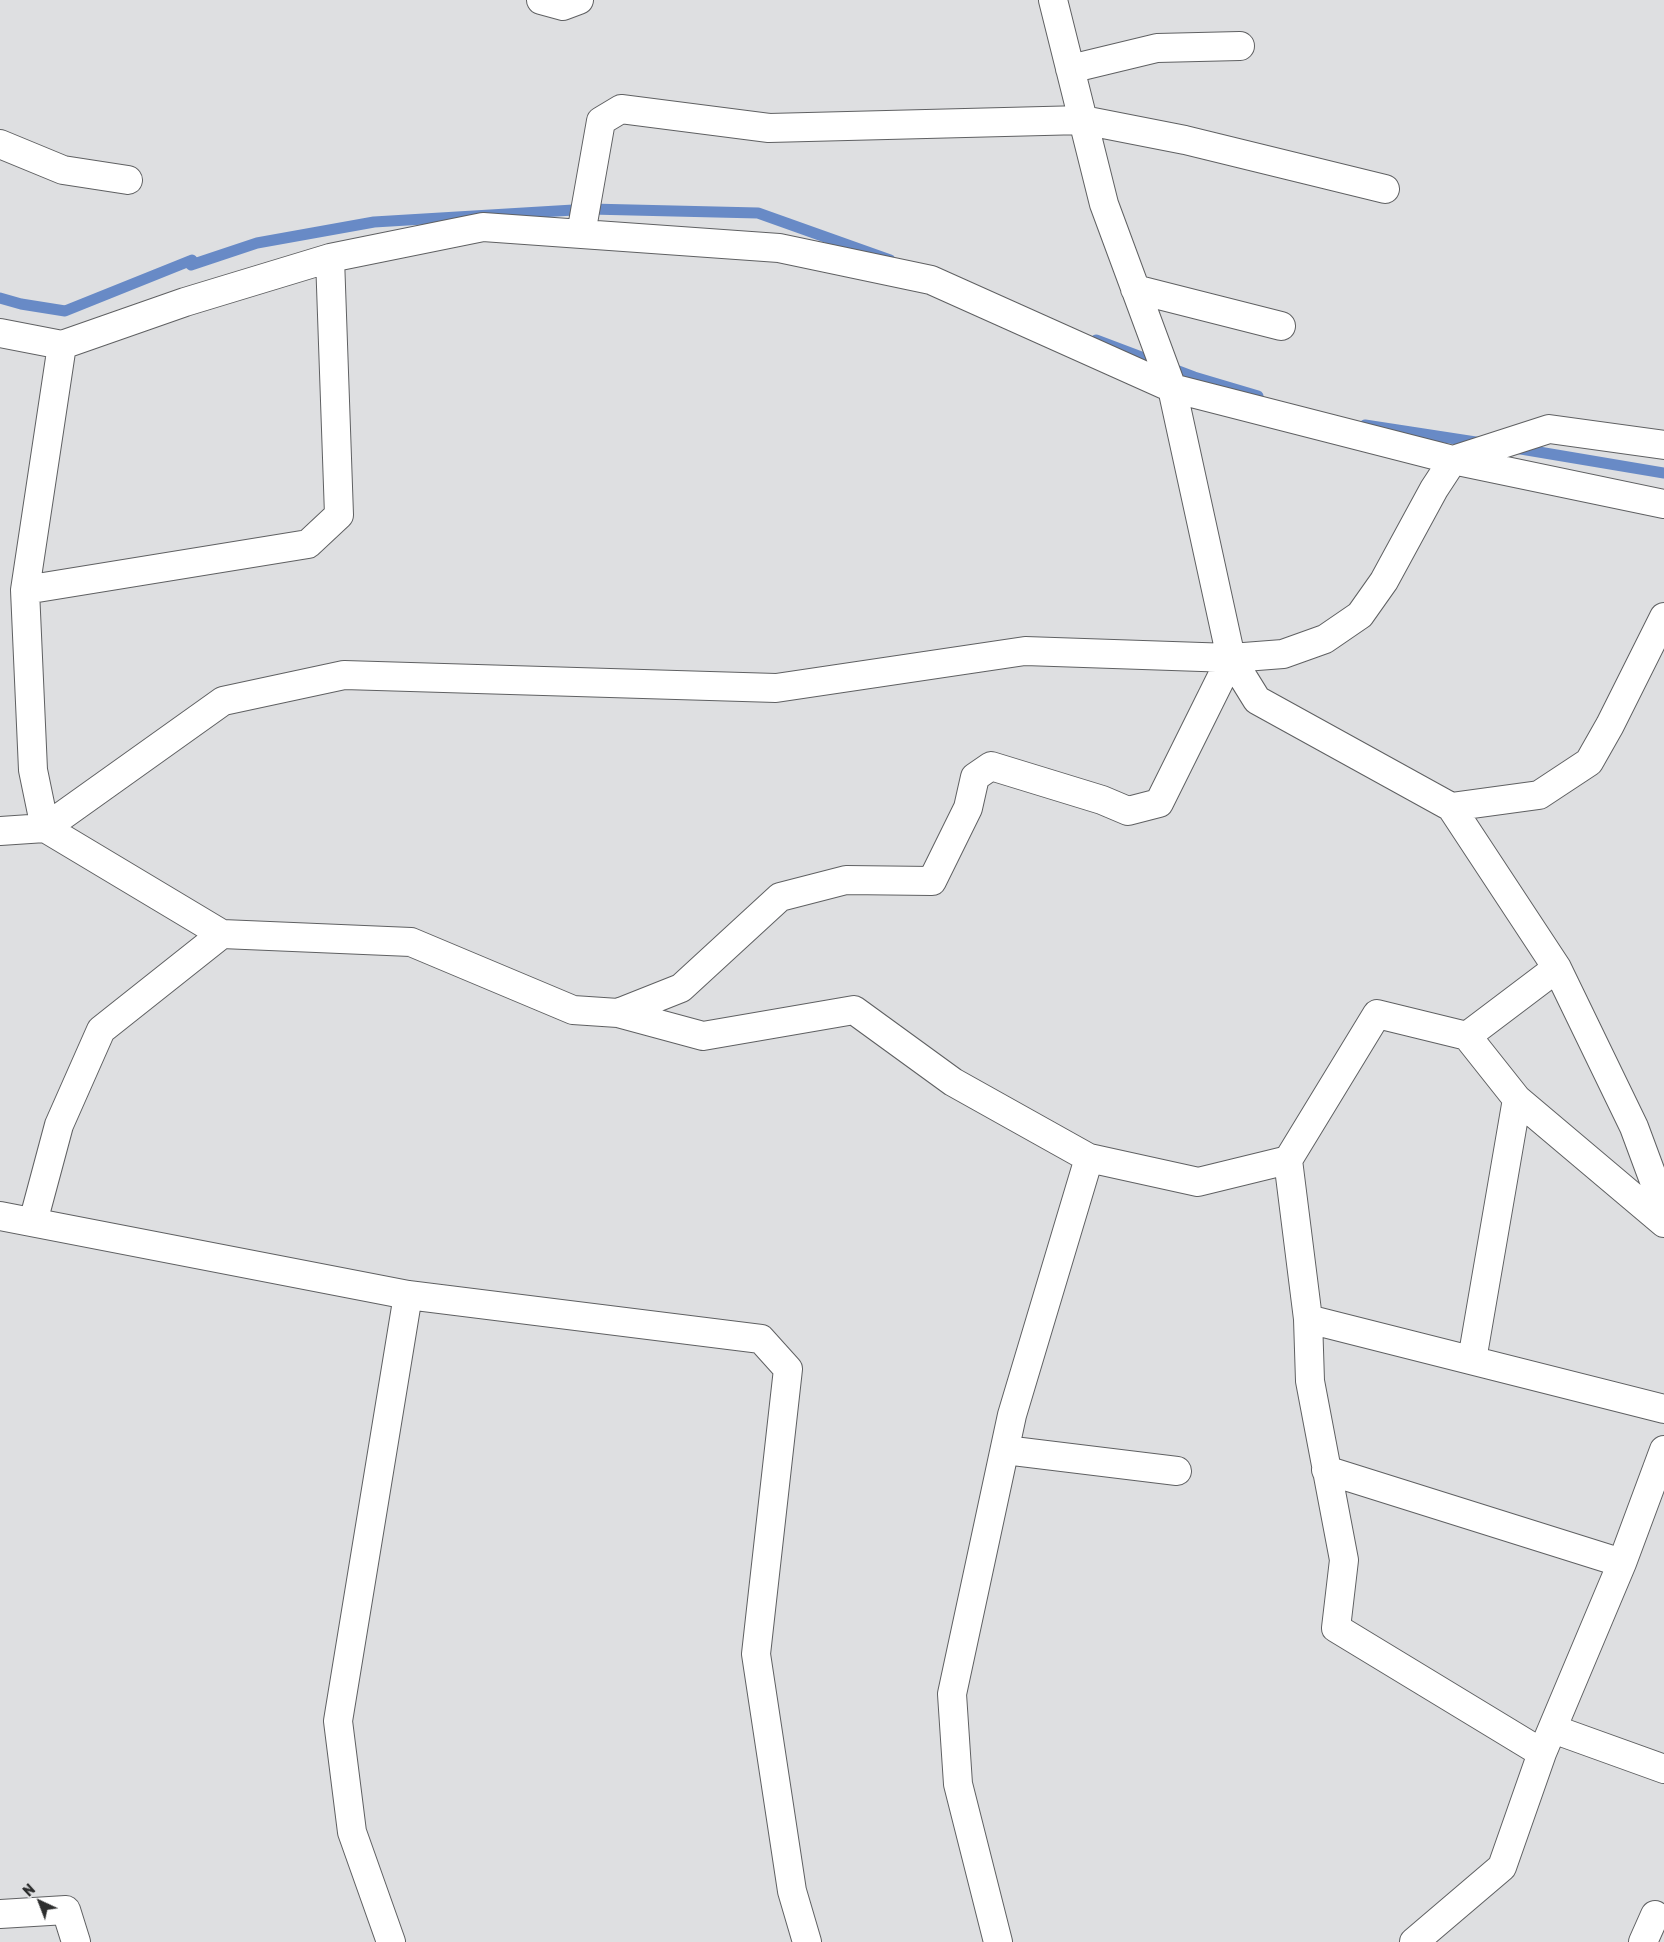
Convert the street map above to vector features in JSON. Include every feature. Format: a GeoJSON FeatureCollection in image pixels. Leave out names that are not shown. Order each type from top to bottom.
{"type":"FeatureCollection","features":[{"type":"Feature","properties":{"kind":"street"},"geometry":{"type":"LineString","coordinates":[[541,0],[563,6],[579,0]]}},
{"type":"Feature","properties":{"kind":"street"},"geometry":{"type":"LineString","coordinates":[[1053,0],[1104,204],[1172,388],[1231,658],[1257,700],[1451,807],[1557,968],[1634,1127],[1664,1208]]}},
{"type":"Feature","properties":{"kind":"street"},"geometry":{"type":"LineString","coordinates":[[1070,69],[1157,48],[1240,46]]}},
{"type":"Feature","properties":{"kind":"street"},"geometry":{"type":"LineString","coordinates":[[581,234],[601,121],[621,109],[769,128],[1083,120],[1184,140],[1385,189]]}},
{"type":"Feature","properties":{"kind":"street"},"geometry":{"type":"LineString","coordinates":[[0,144],[63,170],[128,180]]}},
{"type":"Feature","properties":{"kind":"street"},"geometry":{"type":"LineString","coordinates":[[0,333],[62,345],[185,302],[330,258],[483,227],[779,248],[931,280],[1172,388],[1453,460],[1664,504]]}},
{"type":"Feature","properties":{"kind":"street"},"geometry":{"type":"LineString","coordinates":[[25,590],[308,544],[339,515],[330,258]]}},
{"type":"Feature","properties":{"kind":"street"},"geometry":{"type":"LineString","coordinates":[[1136,289],[1281,326]]}},
{"type":"Feature","properties":{"kind":"street"},"geometry":{"type":"LineString","coordinates":[[62,345],[25,590],[33,770],[45,828],[222,934],[412,942],[573,1010],[618,1014],[703,1036],[854,1010],[953,1082],[1089,1158],[1198,1182],[1288,1160]]}},
{"type":"Feature","properties":{"kind":"street"},"geometry":{"type":"LineString","coordinates":[[0,831],[45,828],[222,701],[344,675],[776,688],[1025,650],[1231,658],[1283,654],[1325,639],[1360,615],[1384,582],[1434,489],[1453,460],[1549,429],[1664,445]]}},
{"type":"Feature","properties":{"kind":"street"},"geometry":{"type":"LineString","coordinates":[[1451,807],[1539,795],[1589,762],[1610,725],[1664,617]]}},
{"type":"Feature","properties":{"kind":"street"},"geometry":{"type":"LineString","coordinates":[[618,1014],[681,988],[780,897],[846,880],[932,881],[968,808],[975,778],[991,766],[1102,800],[1128,811],[1159,803],[1231,658]]}},
{"type":"Feature","properties":{"kind":"street"},"geometry":{"type":"LineString","coordinates":[[34,1222],[59,1124],[101,1030],[222,934]]}},
{"type":"Feature","properties":{"kind":"street"},"geometry":{"type":"LineString","coordinates":[[1467,1036],[1557,968]]}},
{"type":"Feature","properties":{"kind":"street"},"geometry":{"type":"LineString","coordinates":[[1664,1223],[1517,1099],[1467,1036],[1377,1014],[1288,1160],[1308,1318],[1310,1381],[1344,1560],[1336,1628],[1548,1741],[1664,1769]]}},
{"type":"Feature","properties":{"kind":"street"},"geometry":{"type":"LineString","coordinates":[[1472,1360],[1517,1099]]}},
{"type":"Feature","properties":{"kind":"street"},"geometry":{"type":"LineString","coordinates":[[998,1942],[958,1784],[952,1694],[1015,1406],[1089,1158]]}},
{"type":"Feature","properties":{"kind":"street"},"geometry":{"type":"LineString","coordinates":[[0,1216],[408,1295],[761,1339],[788,1369],[756,1654],[792,1891],[807,1942]]}},
{"type":"Feature","properties":{"kind":"street"},"geometry":{"type":"LineString","coordinates":[[391,1942],[352,1832],[338,1721],[408,1295]]}},
{"type":"Feature","properties":{"kind":"street"},"geometry":{"type":"LineString","coordinates":[[1308,1318],[1664,1409]]}},
{"type":"Feature","properties":{"kind":"street"},"geometry":{"type":"LineString","coordinates":[[1005,1450],[1177,1471]]}},
{"type":"Feature","properties":{"kind":"street"},"geometry":{"type":"LineString","coordinates":[[1419,1940],[1502,1867],[1548,1741],[1622,1563],[1664,1450]]}},
{"type":"Feature","properties":{"kind":"street"},"geometry":{"type":"LineString","coordinates":[[1326,1470],[1622,1563]]}},
{"type":"Feature","properties":{"kind":"street"},"geometry":{"type":"LineString","coordinates":[[0,1914],[66,1910],[76,1942]]}},
{"type":"Feature","properties":{"kind":"street"},"geometry":{"type":"LineString","coordinates":[[1645,1941],[1655,1915]]}},
{"type":"Feature","properties":{"kind":"waterway"},"geometry":{"type":"LineString","coordinates":[[0,298],[21,304],[65,311],[192,260],[191,265],[257,243],[374,222],[590,209],[758,213],[890,260]]}},
{"type":"Feature","properties":{"kind":"waterway"},"geometry":{"type":"LineString","coordinates":[[1096,340],[1194,377],[1258,396]]}},
{"type":"Feature","properties":{"kind":"waterway"},"geometry":{"type":"LineString","coordinates":[[1365,425],[1482,443]]}},
{"type":"Feature","properties":{"kind":"waterway"},"geometry":{"type":"LineString","coordinates":[[1515,448],[1664,473]]}}]}
